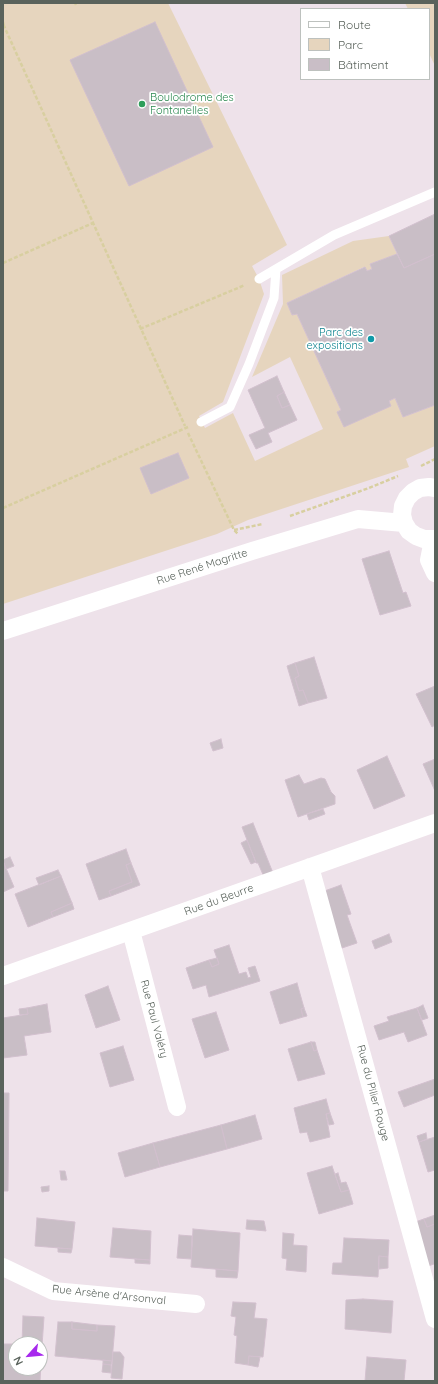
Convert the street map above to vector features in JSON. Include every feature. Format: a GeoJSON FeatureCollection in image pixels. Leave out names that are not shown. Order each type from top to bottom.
{"type":"FeatureCollection","features":[{"type":"Feature","properties":{"kind":"street"},"geometry":{"type":"LineString","coordinates":[[435,488],[420,488],[413,492],[407,498],[403,506],[402,515],[404,523],[409,531],[424,539],[434,539],[429,560],[435,573]]}},
{"type":"Feature","properties":{"kind":"street","name":"Rue René Magritte"},"geometry":{"type":"LineString","coordinates":[[3,631],[252,551],[358,519],[404,523]]}},
{"type":"Feature","properties":{"kind":"street","name":"Rue du Beurre"},"geometry":{"type":"LineString","coordinates":[[3,976],[435,823]]}},
{"type":"Feature","properties":{"kind":"street","name":"Rue du Pilier Rouge"},"geometry":{"type":"LineString","coordinates":[[310,867],[435,1318]]}},
{"type":"Feature","properties":{"kind":"street","name":"Rue Paul Valéry"},"geometry":{"type":"LineString","coordinates":[[131,931],[177,1107]]}},
{"type":"Feature","properties":{"kind":"street","name":"Rue Arsène d'Arsonval"},"geometry":{"type":"LineString","coordinates":[[3,1267],[53,1291],[196,1304]]}},
{"type":"Feature","properties":{"kind":"lane"},"geometry":{"type":"LineString","coordinates":[[259,279],[334,235],[435,192]]}},
{"type":"Feature","properties":{"kind":"lane"},"geometry":{"type":"LineString","coordinates":[[201,422],[230,407],[249,364],[274,298],[276,269]]}},
{"type":"Feature","properties":{"kind":"path"},"geometry":{"type":"LineString","coordinates":[[3,22],[140,329],[234,530],[252,551]]}},
{"type":"Feature","properties":{"kind":"path"},"geometry":{"type":"LineString","coordinates":[[3,262],[93,223]]}},
{"type":"Feature","properties":{"kind":"path"},"geometry":{"type":"LineString","coordinates":[[140,329],[259,279]]}},
{"type":"Feature","properties":{"kind":"path"},"geometry":{"type":"LineString","coordinates":[[3,508],[201,422]]}},
{"type":"Feature","properties":{"kind":"path"},"geometry":{"type":"LineString","coordinates":[[417,468],[435,459]]}},
{"type":"Feature","properties":{"kind":"path"},"geometry":{"type":"LineString","coordinates":[[285,518],[370,488],[404,474]]}},
{"type":"Feature","properties":{"kind":"path"},"geometry":{"type":"LineString","coordinates":[[234,530],[264,524]]}},
{"type":"Feature","properties":{"kind":"green space"},"geometry":{"type":"Polygon","coordinates":[[[3,3],[168,3],[287,245],[252,266],[259,279],[264,294],[223,402],[199,416],[205,428],[233,413],[255,461],[323,429],[290,357],[252,377],[283,304],[282,275],[353,241],[389,236],[397,254],[370,264],[372,269],[367,271],[364,267],[287,303],[292,315],[297,314],[341,410],[337,412],[391,406],[389,401],[395,398],[403,417],[435,405],[435,446],[406,459],[409,467],[248,520],[217,534],[3,604],[3,3]]]}},
{"type":"Feature","properties":{"kind":"green space"},"geometry":{"type":"Polygon","coordinates":[[[405,3],[435,3],[435,66],[430,55],[430,8],[408,8],[405,3]]]}},
{"type":"Feature","properties":{"kind":"building","name":"Boulodrome des Fontanelles"},"geometry":{"type":"Polygon","coordinates":[[[155,22],[213,147],[129,186],[70,60],[155,22]]]}},
{"type":"Feature","properties":{"kind":"building"},"geometry":{"type":"Polygon","coordinates":[[[435,214],[435,254],[404,268],[389,236],[435,214]]]}},
{"type":"Feature","properties":{"kind":"building","name":"Parc des expositions"},"geometry":{"type":"Polygon","coordinates":[[[397,254],[404,268],[435,254],[435,405],[403,417],[395,398],[389,401],[391,406],[344,427],[337,412],[341,410],[297,314],[292,315],[287,303],[365,267],[367,271],[372,269],[370,264],[397,254]]]}},
{"type":"Feature","properties":{"kind":"building"},"geometry":{"type":"Polygon","coordinates":[[[277,376],[284,392],[277,396],[282,408],[290,405],[297,420],[268,433],[272,442],[256,449],[249,435],[265,428],[248,390],[277,376]]]}},
{"type":"Feature","properties":{"kind":"building"},"geometry":{"type":"Polygon","coordinates":[[[284,392],[290,405],[282,408],[277,396],[284,392]]]}},
{"type":"Feature","properties":{"kind":"building"},"geometry":{"type":"Polygon","coordinates":[[[178,453],[189,478],[151,494],[140,468],[178,453]]]}},
{"type":"Feature","properties":{"kind":"building"},"geometry":{"type":"Polygon","coordinates":[[[389,551],[403,593],[406,592],[411,606],[380,615],[362,559],[389,551]]]}},
{"type":"Feature","properties":{"kind":"building"},"geometry":{"type":"Polygon","coordinates":[[[314,657],[327,698],[308,703],[303,690],[299,691],[295,678],[299,676],[295,663],[314,657]]]}},
{"type":"Feature","properties":{"kind":"building"},"geometry":{"type":"Polygon","coordinates":[[[295,663],[299,676],[295,678],[299,691],[303,690],[308,703],[299,706],[287,666],[295,663]]]}},
{"type":"Feature","properties":{"kind":"building"},"geometry":{"type":"Polygon","coordinates":[[[435,686],[435,725],[432,727],[416,694],[435,686]]]}},
{"type":"Feature","properties":{"kind":"building"},"geometry":{"type":"Polygon","coordinates":[[[221,739],[223,748],[213,751],[210,743],[221,739]]]}},
{"type":"Feature","properties":{"kind":"building"},"geometry":{"type":"Polygon","coordinates":[[[387,756],[405,796],[374,809],[357,770],[387,756]]]}},
{"type":"Feature","properties":{"kind":"building"},"geometry":{"type":"Polygon","coordinates":[[[435,759],[435,791],[423,764],[435,759]]]}},
{"type":"Feature","properties":{"kind":"building"},"geometry":{"type":"Polygon","coordinates":[[[299,775],[304,784],[321,778],[325,779],[331,792],[335,796],[335,804],[298,817],[285,780],[299,775]]]}},
{"type":"Feature","properties":{"kind":"building"},"geometry":{"type":"Polygon","coordinates":[[[323,809],[325,814],[309,820],[307,814],[323,809]]]}},
{"type":"Feature","properties":{"kind":"building"},"geometry":{"type":"Polygon","coordinates":[[[253,823],[273,873],[264,877],[258,863],[256,863],[242,827],[253,823]]]}},
{"type":"Feature","properties":{"kind":"building"},"geometry":{"type":"Polygon","coordinates":[[[247,840],[256,862],[251,864],[241,843],[247,840]]]}},
{"type":"Feature","properties":{"kind":"building"},"geometry":{"type":"Polygon","coordinates":[[[126,849],[131,863],[126,865],[132,882],[109,891],[111,896],[99,900],[86,864],[126,849]]]}},
{"type":"Feature","properties":{"kind":"building"},"geometry":{"type":"Polygon","coordinates":[[[10,857],[14,866],[6,869],[3,860],[10,857]]]}},
{"type":"Feature","properties":{"kind":"building"},"geometry":{"type":"Polygon","coordinates":[[[3,861],[14,887],[3,892],[3,861]]]}},
{"type":"Feature","properties":{"kind":"building"},"geometry":{"type":"Polygon","coordinates":[[[131,863],[140,885],[111,896],[109,891],[132,882],[126,865],[131,863]]]}},
{"type":"Feature","properties":{"kind":"building"},"geometry":{"type":"Polygon","coordinates":[[[58,870],[61,876],[39,885],[36,878],[58,870]]]}},
{"type":"Feature","properties":{"kind":"building"},"geometry":{"type":"Polygon","coordinates":[[[61,876],[72,903],[51,912],[53,917],[28,927],[15,894],[61,876]]]}},
{"type":"Feature","properties":{"kind":"building"},"geometry":{"type":"Polygon","coordinates":[[[341,885],[351,914],[347,915],[357,943],[339,949],[319,893],[341,885]]]}},
{"type":"Feature","properties":{"kind":"building"},"geometry":{"type":"Polygon","coordinates":[[[72,903],[74,909],[53,917],[51,912],[72,903]]]}},
{"type":"Feature","properties":{"kind":"building"},"geometry":{"type":"Polygon","coordinates":[[[389,934],[392,942],[375,949],[372,941],[389,934]]]}},
{"type":"Feature","properties":{"kind":"building"},"geometry":{"type":"Polygon","coordinates":[[[229,945],[239,974],[246,972],[248,978],[251,977],[248,968],[255,966],[260,981],[209,997],[206,985],[193,989],[186,968],[209,960],[212,967],[219,964],[214,950],[229,945]]]}},
{"type":"Feature","properties":{"kind":"building"},"geometry":{"type":"Polygon","coordinates":[[[217,958],[219,964],[212,967],[209,960],[217,958]]]}},
{"type":"Feature","properties":{"kind":"building"},"geometry":{"type":"Polygon","coordinates":[[[297,983],[304,1008],[301,1009],[303,1017],[280,1024],[270,992],[297,983]]]}},
{"type":"Feature","properties":{"kind":"building"},"geometry":{"type":"Polygon","coordinates":[[[108,986],[120,1020],[96,1028],[85,995],[108,986]]]}},
{"type":"Feature","properties":{"kind":"building"},"geometry":{"type":"Polygon","coordinates":[[[47,1004],[51,1032],[24,1036],[27,1055],[3,1058],[3,1018],[28,1014],[27,1008],[47,1004]]]}},
{"type":"Feature","properties":{"kind":"building"},"geometry":{"type":"Polygon","coordinates":[[[423,1005],[428,1018],[422,1020],[417,1008],[423,1005]]]}},
{"type":"Feature","properties":{"kind":"building"},"geometry":{"type":"Polygon","coordinates":[[[27,1008],[28,1014],[20,1015],[19,1009],[27,1008]]]}},
{"type":"Feature","properties":{"kind":"building"},"geometry":{"type":"Polygon","coordinates":[[[304,1008],[307,1016],[303,1017],[301,1009],[304,1008]]]}},
{"type":"Feature","properties":{"kind":"building"},"geometry":{"type":"Polygon","coordinates":[[[417,1008],[427,1035],[408,1042],[404,1032],[379,1040],[374,1026],[389,1021],[387,1017],[417,1008]]]}},
{"type":"Feature","properties":{"kind":"building"},"geometry":{"type":"Polygon","coordinates":[[[216,1012],[229,1050],[205,1058],[192,1019],[216,1012]]]}},
{"type":"Feature","properties":{"kind":"building"},"geometry":{"type":"Polygon","coordinates":[[[311,1042],[315,1042],[317,1050],[314,1051],[311,1042]]]}},
{"type":"Feature","properties":{"kind":"building"},"geometry":{"type":"Polygon","coordinates":[[[311,1042],[314,1051],[317,1050],[325,1074],[298,1081],[288,1049],[311,1042]]]}},
{"type":"Feature","properties":{"kind":"building"},"geometry":{"type":"Polygon","coordinates":[[[123,1046],[134,1080],[110,1087],[100,1053],[123,1046]]]}},
{"type":"Feature","properties":{"kind":"building"},"geometry":{"type":"Polygon","coordinates":[[[435,1079],[435,1095],[404,1107],[398,1092],[435,1079]]]}},
{"type":"Feature","properties":{"kind":"building"},"geometry":{"type":"Polygon","coordinates":[[[3,1093],[9,1093],[8,1191],[3,1191],[3,1093]]]}},
{"type":"Feature","properties":{"kind":"building"},"geometry":{"type":"Polygon","coordinates":[[[326,1099],[330,1113],[326,1114],[330,1137],[310,1142],[307,1132],[300,1133],[294,1108],[326,1099]]]}},
{"type":"Feature","properties":{"kind":"building"},"geometry":{"type":"Polygon","coordinates":[[[330,1113],[334,1124],[329,1125],[326,1114],[330,1113]]]}},
{"type":"Feature","properties":{"kind":"building"},"geometry":{"type":"Polygon","coordinates":[[[255,1115],[262,1139],[227,1149],[221,1125],[255,1115]]]}},
{"type":"Feature","properties":{"kind":"building"},"geometry":{"type":"Polygon","coordinates":[[[221,1125],[227,1149],[160,1167],[153,1143],[221,1125]]]}},
{"type":"Feature","properties":{"kind":"building"},"geometry":{"type":"Polygon","coordinates":[[[426,1133],[427,1139],[419,1142],[417,1136],[426,1133]]]}},
{"type":"Feature","properties":{"kind":"building"},"geometry":{"type":"Polygon","coordinates":[[[435,1137],[435,1170],[428,1172],[419,1142],[435,1137]]]}},
{"type":"Feature","properties":{"kind":"building"},"geometry":{"type":"Polygon","coordinates":[[[153,1143],[160,1167],[125,1177],[118,1153],[153,1143]]]}},
{"type":"Feature","properties":{"kind":"building"},"geometry":{"type":"Polygon","coordinates":[[[332,1166],[341,1192],[349,1190],[353,1204],[319,1214],[307,1173],[332,1166]]]}},
{"type":"Feature","properties":{"kind":"building"},"geometry":{"type":"Polygon","coordinates":[[[60,1171],[65,1171],[67,1180],[61,1180],[60,1171]]]}},
{"type":"Feature","properties":{"kind":"building"},"geometry":{"type":"Polygon","coordinates":[[[338,1173],[341,1183],[346,1182],[349,1190],[341,1192],[335,1174],[338,1173]]]}},
{"type":"Feature","properties":{"kind":"building"},"geometry":{"type":"Polygon","coordinates":[[[49,1186],[49,1191],[42,1192],[41,1187],[49,1186]]]}},
{"type":"Feature","properties":{"kind":"building"},"geometry":{"type":"Polygon","coordinates":[[[435,1215],[435,1224],[427,1227],[424,1219],[435,1215]]]}},
{"type":"Feature","properties":{"kind":"building"},"geometry":{"type":"Polygon","coordinates":[[[37,1218],[75,1222],[72,1249],[35,1246],[37,1218]]]}},
{"type":"Feature","properties":{"kind":"building"},"geometry":{"type":"Polygon","coordinates":[[[424,1219],[427,1227],[435,1224],[435,1266],[434,1264],[428,1266],[415,1222],[424,1219]]]}},
{"type":"Feature","properties":{"kind":"building"},"geometry":{"type":"Polygon","coordinates":[[[247,1220],[264,1221],[266,1231],[246,1229],[247,1220]]]}},
{"type":"Feature","properties":{"kind":"building"},"geometry":{"type":"Polygon","coordinates":[[[113,1228],[151,1231],[150,1260],[110,1257],[113,1228]]]}},
{"type":"Feature","properties":{"kind":"building"},"geometry":{"type":"Polygon","coordinates":[[[193,1229],[240,1233],[238,1271],[191,1267],[193,1229]]]}},
{"type":"Feature","properties":{"kind":"building"},"geometry":{"type":"Polygon","coordinates":[[[283,1233],[294,1234],[293,1245],[307,1246],[306,1272],[286,1270],[287,1259],[282,1258],[283,1233]]]}},
{"type":"Feature","properties":{"kind":"building"},"geometry":{"type":"Polygon","coordinates":[[[179,1235],[192,1236],[191,1259],[177,1258],[179,1235]]]}},
{"type":"Feature","properties":{"kind":"building"},"geometry":{"type":"Polygon","coordinates":[[[344,1238],[389,1240],[388,1257],[379,1256],[378,1277],[332,1274],[333,1263],[342,1263],[344,1238]]]}},
{"type":"Feature","properties":{"kind":"building"},"geometry":{"type":"Polygon","coordinates":[[[58,1248],[72,1249],[71,1253],[58,1252],[58,1248]]]}},
{"type":"Feature","properties":{"kind":"building"},"geometry":{"type":"Polygon","coordinates":[[[379,1256],[388,1257],[388,1268],[379,1269],[379,1256]]]}},
{"type":"Feature","properties":{"kind":"building"},"geometry":{"type":"Polygon","coordinates":[[[135,1259],[150,1260],[150,1264],[135,1263],[135,1259]]]}},
{"type":"Feature","properties":{"kind":"building"},"geometry":{"type":"Polygon","coordinates":[[[216,1269],[238,1271],[237,1278],[216,1277],[216,1269]]]}},
{"type":"Feature","properties":{"kind":"building"},"geometry":{"type":"Polygon","coordinates":[[[363,1299],[393,1301],[391,1333],[345,1329],[346,1300],[363,1299]]]}},
{"type":"Feature","properties":{"kind":"building"},"geometry":{"type":"Polygon","coordinates":[[[233,1302],[256,1303],[254,1318],[267,1319],[263,1357],[249,1356],[248,1365],[235,1363],[237,1336],[234,1335],[236,1317],[231,1316],[233,1302]]]}},
{"type":"Feature","properties":{"kind":"building"},"geometry":{"type":"Polygon","coordinates":[[[23,1316],[44,1317],[43,1336],[22,1336],[23,1316]]]}},
{"type":"Feature","properties":{"kind":"building"},"geometry":{"type":"Polygon","coordinates":[[[58,1322],[72,1322],[72,1329],[97,1331],[97,1325],[115,1326],[112,1361],[55,1356],[58,1322]]]}},
{"type":"Feature","properties":{"kind":"building"},"geometry":{"type":"Polygon","coordinates":[[[72,1322],[97,1325],[97,1331],[72,1329],[72,1322]]]}},
{"type":"Feature","properties":{"kind":"building"},"geometry":{"type":"Polygon","coordinates":[[[3,1344],[8,1344],[8,1376],[40,1376],[40,1381],[3,1381],[3,1344]]]}},
{"type":"Feature","properties":{"kind":"building"},"geometry":{"type":"Polygon","coordinates":[[[113,1352],[120,1352],[124,1357],[122,1379],[111,1378],[113,1352]]]}},
{"type":"Feature","properties":{"kind":"building"},"geometry":{"type":"Polygon","coordinates":[[[249,1356],[260,1357],[258,1367],[248,1365],[249,1356]]]}},
{"type":"Feature","properties":{"kind":"building"},"geometry":{"type":"Polygon","coordinates":[[[367,1357],[406,1360],[404,1381],[365,1381],[367,1357]]]}},
{"type":"Feature","properties":{"kind":"building"},"geometry":{"type":"Polygon","coordinates":[[[103,1360],[112,1361],[111,1365],[103,1364],[103,1360]]]}},
{"type":"Feature","properties":{"kind":"building"},"geometry":{"type":"Polygon","coordinates":[[[103,1364],[111,1365],[111,1373],[102,1372],[103,1364]]]}},
{"type":"Feature","properties":{"kind":"place","name":"Boulodrome des Fontanelles"},"geometry":{"type":"Point","coordinates":[142,104]}},
{"type":"Feature","properties":{"kind":"place","name":"Parc des expositions"},"geometry":{"type":"Point","coordinates":[371,339]}}]}
